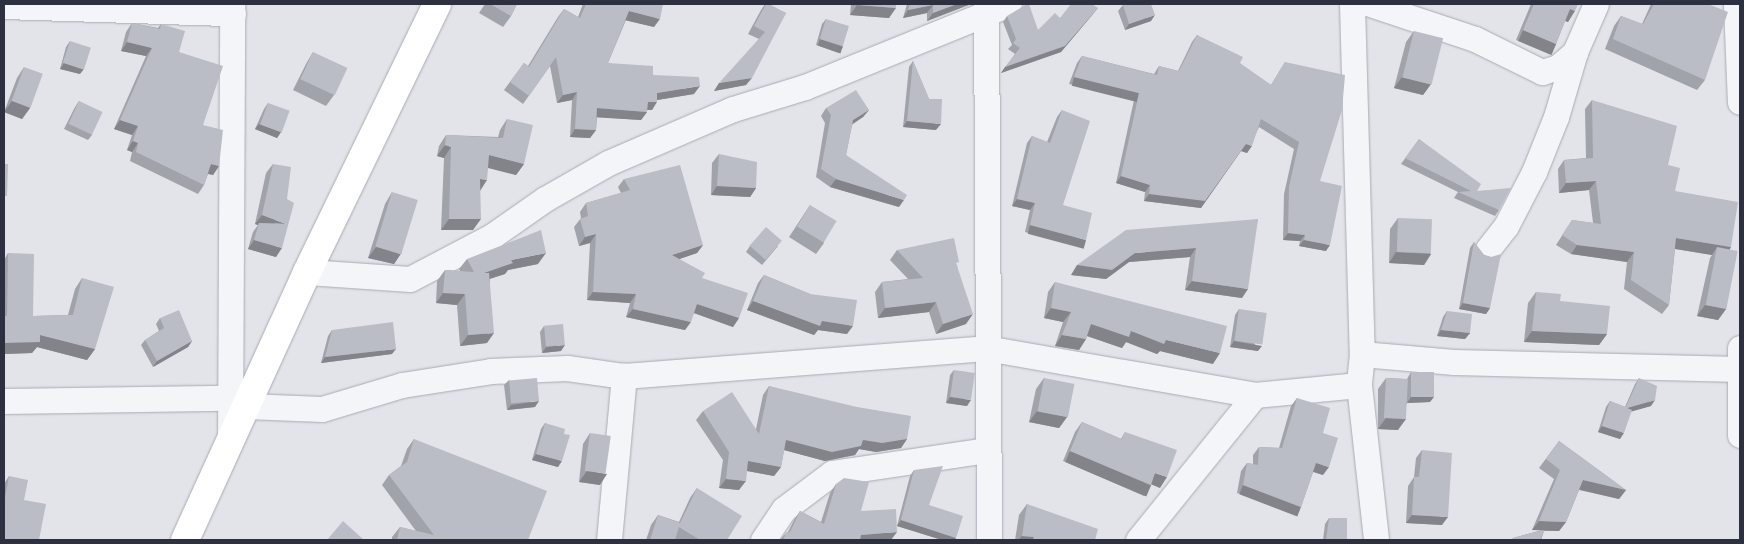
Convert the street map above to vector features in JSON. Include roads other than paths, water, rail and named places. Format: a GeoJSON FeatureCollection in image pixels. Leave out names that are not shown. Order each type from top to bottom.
{"type":"FeatureCollection","features":[{"type":"Feature","properties":{"kind":"street"},"geometry":{"type":"LineString","coordinates":[[237,402],[307,272],[437,4]]}},
{"type":"Feature","properties":{"kind":"street"},"geometry":{"type":"LineString","coordinates":[[307,272],[410,279],[492,236],[552,195],[608,163],[733,109],[805,87],[986,8],[1010,4]]}},
{"type":"Feature","properties":{"kind":"street"},"geometry":{"type":"LineString","coordinates":[[1352,4],[1362,354],[1358,385],[1376,540]]}},
{"type":"Feature","properties":{"kind":"street"},"geometry":{"type":"LineString","coordinates":[[1370,4],[1475,39],[1542,72],[1558,67],[1575,52]]}},
{"type":"Feature","properties":{"kind":"street"},"geometry":{"type":"LineString","coordinates":[[1488,249],[1506,226],[1534,172],[1556,117],[1575,52],[1596,4]]}},
{"type":"Feature","properties":{"kind":"street"},"geometry":{"type":"LineString","coordinates":[[1736,4],[1740,102]]}},
{"type":"Feature","properties":{"kind":"street"},"geometry":{"type":"LineString","coordinates":[[4,6],[232,8],[237,402],[230,436],[185,540]]}},
{"type":"Feature","properties":{"kind":"street"},"geometry":{"type":"LineString","coordinates":[[986,8],[986,348],[989,540]]}},
{"type":"Feature","properties":{"kind":"street"},"geometry":{"type":"LineString","coordinates":[[4,401],[237,402],[322,409],[402,385],[491,371],[567,368],[624,376],[986,348],[1255,395],[1358,385]]}},
{"type":"Feature","properties":{"kind":"street"},"geometry":{"type":"LineString","coordinates":[[1362,354],[1454,362],[1740,362],[1740,435]]}},
{"type":"Feature","properties":{"kind":"street"},"geometry":{"type":"LineString","coordinates":[[609,540],[624,376]]}},
{"type":"Feature","properties":{"kind":"street"},"geometry":{"type":"LineString","coordinates":[[1138,540],[1255,395]]}},
{"type":"Feature","properties":{"kind":"street"},"geometry":{"type":"LineString","coordinates":[[763,540],[784,509],[832,473],[987,450]]}}]}
